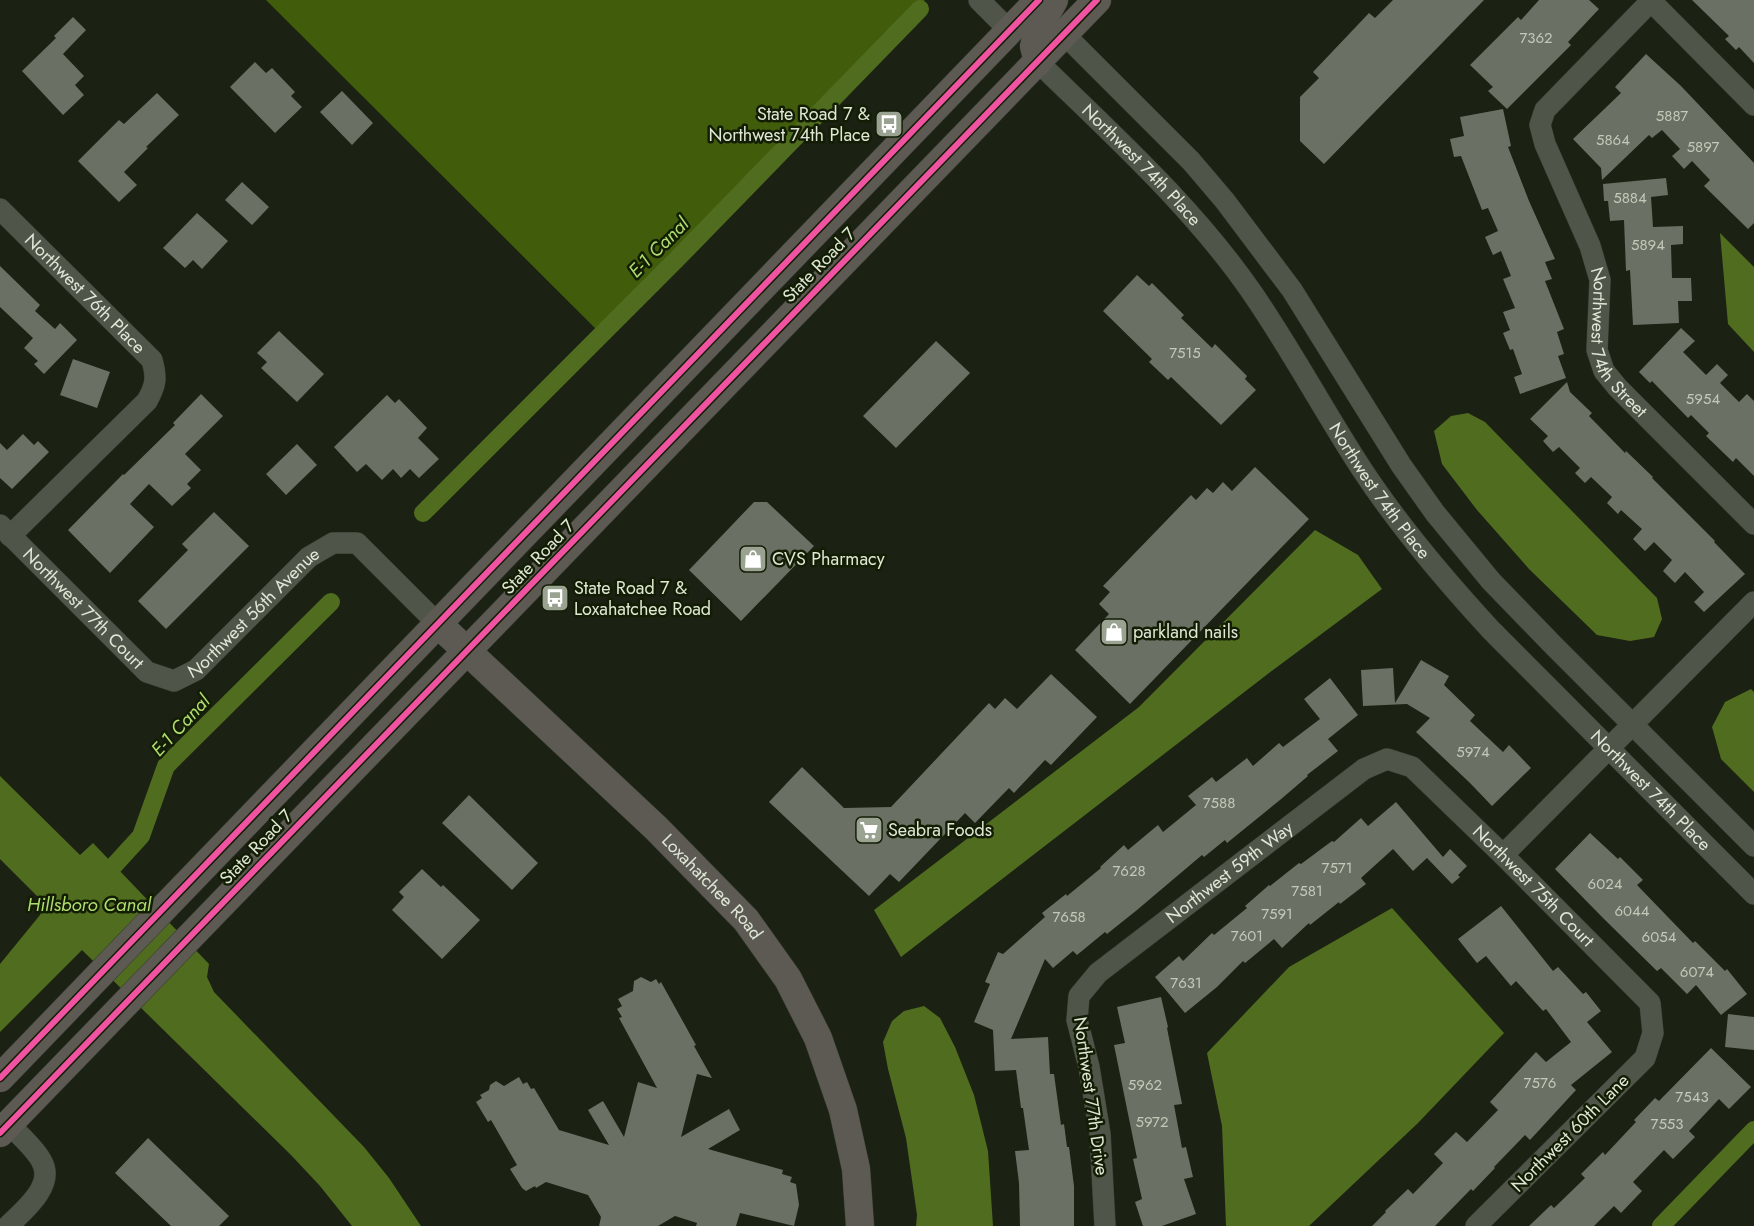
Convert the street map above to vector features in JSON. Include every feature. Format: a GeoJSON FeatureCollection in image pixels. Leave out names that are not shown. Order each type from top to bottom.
{"type":"FeatureCollection","features":[{"type":"Feature","properties":{"kind":"main road","name":"State Road 7"},"geometry":{"type":"LineString","coordinates":[[0,1078],[1039,0]]}},
{"type":"Feature","properties":{"kind":"main road"},"geometry":{"type":"LineString","coordinates":[[1038,62],[1034,46],[1041,23],[1054,0]]}},
{"type":"Feature","properties":{"kind":"main road","name":"State Road 7"},"geometry":{"type":"LineString","coordinates":[[4,1128],[1097,0]]}},
{"type":"Feature","properties":{"kind":"main road"},"geometry":{"type":"LineString","coordinates":[[968,134],[1005,68],[1011,52],[1010,31]]}},
{"type":"Feature","properties":{"kind":"main road","name":"Loxahatchee Road"},"geometry":{"type":"LineString","coordinates":[[438,624],[656,828],[746,920],[788,979],[818,1038],[843,1110],[856,1169],[860,1226]]}},
{"type":"Feature","properties":{"kind":"street"},"geometry":{"type":"LineString","coordinates":[[979,0],[1010,31]]}},
{"type":"Feature","properties":{"kind":"street"},"geometry":{"type":"LineString","coordinates":[[1651,0],[1754,105]]}},
{"type":"Feature","properties":{"kind":"street","name":"Northwest 74th Street"},"geometry":{"type":"LineString","coordinates":[[1651,0],[1545,110],[1540,125],[1545,144],[1590,246],[1600,280],[1597,350],[1604,370],[1618,388],[1754,524]]}},
{"type":"Feature","properties":{"kind":"street","name":"Northwest 74th Place"},"geometry":{"type":"LineString","coordinates":[[1064,34],[1191,161],[1225,201],[1292,290],[1401,464],[1435,513],[1491,581],[1754,846]]}},
{"type":"Feature","properties":{"kind":"street","name":"Northwest 74th Place"},"geometry":{"type":"LineString","coordinates":[[1038,62],[1178,202],[1216,246],[1253,294],[1362,469],[1414,542],[1451,587],[1491,630],[1754,894]]}},
{"type":"Feature","properties":{"kind":"street","name":"Northwest 76th Place"},"geometry":{"type":"LineString","coordinates":[[0,209],[152,360],[156,374],[154,389],[147,401],[5,530]]}},
{"type":"Feature","properties":{"kind":"street","name":"Northwest 77th Court"},"geometry":{"type":"LineString","coordinates":[[5,530],[147,672],[174,681]]}},
{"type":"Feature","properties":{"kind":"street","name":"Northwest 56th Avenue"},"geometry":{"type":"LineString","coordinates":[[174,681],[196,670],[309,557],[333,543],[357,543],[438,624]]}},
{"type":"Feature","properties":{"kind":"street"},"geometry":{"type":"LineString","coordinates":[[1503,855],[1754,602]]}},
{"type":"Feature","properties":{"kind":"street","name":"Northwest 75th Court"},"geometry":{"type":"LineString","coordinates":[[1387,759],[1412,767],[1503,855],[1650,1003],[1653,1033]]}},
{"type":"Feature","properties":{"kind":"street","name":"Northwest 59th Way"},"geometry":{"type":"LineString","coordinates":[[1079,996],[1098,973],[1364,769],[1387,759]]}},
{"type":"Feature","properties":{"kind":"street","name":"Northwest 77th Drive"},"geometry":{"type":"LineString","coordinates":[[1079,996],[1077,1020],[1100,1134],[1105,1226]]}},
{"type":"Feature","properties":{"kind":"street","name":"Northwest 60th Lane"},"geometry":{"type":"LineString","coordinates":[[1476,1226],[1645,1058],[1653,1033]]}},
{"type":"Feature","properties":{"kind":"street"},"geometry":{"type":"LineString","coordinates":[[4,1128],[38,1155],[45,1170],[44,1180],[36,1197],[8,1226]]}},
{"type":"Feature","properties":{"kind":"shaded area"},"geometry":{"type":"Polygon","coordinates":[[[266,0],[925,0],[605,338],[266,0]]]}},
{"type":"Feature","properties":{"kind":"water"},"geometry":{"type":"Polygon","coordinates":[[[1720,233],[1754,267],[1754,352],[1728,324],[1720,233]]]}},
{"type":"Feature","properties":{"kind":"water"},"geometry":{"type":"Polygon","coordinates":[[[1468,413],[1485,422],[1657,598],[1662,619],[1654,637],[1630,641],[1597,635],[1529,569],[1477,510],[1442,464],[1434,431],[1451,416],[1468,413]]]}},
{"type":"Feature","properties":{"kind":"water"},"geometry":{"type":"Polygon","coordinates":[[[1315,530],[1358,555],[1382,589],[1269,673],[901,957],[874,910],[1139,707],[1315,530]]]}},
{"type":"Feature","properties":{"kind":"water"},"geometry":{"type":"Polygon","coordinates":[[[1751,689],[1754,692],[1754,792],[1721,759],[1712,727],[1725,702],[1751,689]]]}},
{"type":"Feature","properties":{"kind":"water","name":"Hillsboro Canal"},"geometry":{"type":"Polygon","coordinates":[[[0,776],[80,855],[93,843],[209,964],[207,977],[214,992],[364,1147],[389,1178],[421,1226],[352,1226],[320,1186],[291,1155],[82,950],[0,1032],[0,964],[40,915],[43,908],[38,897],[0,859],[0,776]]]}},
{"type":"Feature","properties":{"kind":"water"},"geometry":{"type":"Polygon","coordinates":[[[1392,908],[1504,1033],[1418,1123],[1309,1226],[1226,1226],[1222,1126],[1207,1053],[1289,967],[1392,908]]]}},
{"type":"Feature","properties":{"kind":"water"},"geometry":{"type":"Polygon","coordinates":[[[924,1006],[940,1018],[955,1047],[974,1095],[988,1151],[993,1226],[916,1226],[917,1215],[906,1138],[883,1042],[892,1021],[904,1011],[924,1006]]]}},
{"type":"Feature","properties":{"kind":"building"},"geometry":{"type":"Polygon","coordinates":[[[1393,0],[1484,0],[1324,164],[1300,141],[1300,97],[1319,78],[1313,72],[1369,13],[1375,18],[1393,0]]]}},
{"type":"Feature","properties":{"kind":"building"},"geometry":{"type":"Polygon","coordinates":[[[1539,0],[1589,0],[1599,9],[1568,42],[1571,45],[1507,109],[1488,91],[1493,87],[1470,65],[1518,17],[1521,20],[1539,0]]]}},
{"type":"Feature","properties":{"kind":"building"},"geometry":{"type":"Polygon","coordinates":[[[1692,0],[1754,0],[1754,63],[1739,47],[1736,50],[1725,39],[1729,36],[1692,0]]]}},
{"type":"Feature","properties":{"kind":"building"},"geometry":{"type":"Polygon","coordinates":[[[73,17],[86,30],[63,54],[84,76],[75,85],[84,95],[63,115],[22,71],[56,38],[54,36],[73,17]]]}},
{"type":"Feature","properties":{"kind":"building"},"geometry":{"type":"Polygon","coordinates":[[[1646,54],[1681,86],[1754,163],[1754,223],[1748,229],[1704,186],[1710,180],[1692,161],[1684,169],[1672,156],[1680,149],[1662,130],[1652,138],[1649,135],[1602,180],[1601,168],[1573,139],[1621,93],[1615,87],[1646,54]]]}},
{"type":"Feature","properties":{"kind":"building"},"geometry":{"type":"Polygon","coordinates":[[[255,62],[266,73],[272,68],[295,92],[291,96],[302,107],[275,133],[230,87],[255,62]]]}},
{"type":"Feature","properties":{"kind":"building"},"geometry":{"type":"Polygon","coordinates":[[[342,91],[373,123],[352,145],[320,112],[342,91]]]}},
{"type":"Feature","properties":{"kind":"building"},"geometry":{"type":"Polygon","coordinates":[[[157,93],[179,115],[146,147],[148,148],[124,172],[137,185],[119,202],[78,161],[119,120],[124,124],[157,93]]]}},
{"type":"Feature","properties":{"kind":"building"},"geometry":{"type":"Polygon","coordinates":[[[1503,109],[1511,146],[1508,147],[1529,201],[1555,259],[1545,262],[1552,279],[1545,281],[1564,329],[1557,332],[1564,354],[1558,356],[1566,378],[1520,394],[1514,377],[1522,374],[1513,349],[1510,350],[1503,333],[1510,330],[1503,312],[1515,308],[1503,279],[1511,276],[1501,251],[1493,255],[1485,237],[1498,231],[1488,208],[1482,210],[1461,156],[1454,157],[1450,139],[1464,136],[1460,117],[1503,109]]]}},
{"type":"Feature","properties":{"kind":"building"},"geometry":{"type":"Polygon","coordinates":[[[1666,178],[1668,195],[1651,197],[1653,227],[1683,226],[1683,244],[1671,245],[1672,278],[1691,278],[1692,301],[1678,301],[1679,323],[1633,325],[1630,270],[1626,271],[1624,220],[1610,221],[1608,201],[1604,201],[1603,184],[1666,178]]]}},
{"type":"Feature","properties":{"kind":"building"},"geometry":{"type":"Polygon","coordinates":[[[242,182],[269,207],[252,225],[225,200],[242,182]]]}},
{"type":"Feature","properties":{"kind":"building"},"geometry":{"type":"Polygon","coordinates":[[[197,213],[228,241],[202,269],[193,260],[185,268],[163,248],[197,213]]]}},
{"type":"Feature","properties":{"kind":"building"},"geometry":{"type":"Polygon","coordinates":[[[0,266],[40,305],[35,311],[55,329],[60,323],[77,340],[44,374],[34,364],[38,361],[24,348],[33,338],[0,307],[0,266]]]}},
{"type":"Feature","properties":{"kind":"building"},"geometry":{"type":"Polygon","coordinates":[[[1137,275],[1149,286],[1152,283],[1184,315],[1181,318],[1212,348],[1215,344],[1247,376],[1245,379],[1256,390],[1221,425],[1171,377],[1168,380],[1149,362],[1152,359],[1103,311],[1137,275]]]}},
{"type":"Feature","properties":{"kind":"building"},"geometry":{"type":"Polygon","coordinates":[[[1681,328],[1695,341],[1683,352],[1706,375],[1717,364],[1728,375],[1720,383],[1739,402],[1747,394],[1754,401],[1754,476],[1736,458],[1733,462],[1706,436],[1709,433],[1691,415],[1688,418],[1652,381],[1650,383],[1639,372],[1681,328]]]}},
{"type":"Feature","properties":{"kind":"building"},"geometry":{"type":"Polygon","coordinates":[[[279,331],[324,374],[297,402],[261,368],[267,362],[257,353],[279,331]]]}},
{"type":"Feature","properties":{"kind":"building"},"geometry":{"type":"Polygon","coordinates":[[[936,341],[970,373],[896,448],[863,416],[936,341]]]}},
{"type":"Feature","properties":{"kind":"building"},"geometry":{"type":"Polygon","coordinates":[[[73,359],[110,372],[97,408],[60,395],[73,359]]]}},
{"type":"Feature","properties":{"kind":"building"},"geometry":{"type":"Polygon","coordinates":[[[1567,382],[1570,392],[1592,413],[1589,416],[1625,453],[1626,451],[1653,477],[1745,574],[1704,612],[1694,602],[1704,592],[1685,572],[1675,583],[1663,571],[1672,560],[1654,542],[1645,551],[1633,539],[1642,529],[1621,510],[1618,514],[1607,503],[1612,497],[1591,477],[1585,483],[1575,473],[1580,468],[1559,447],[1553,452],[1543,441],[1548,436],[1530,419],[1567,382]]]}},
{"type":"Feature","properties":{"kind":"building"},"geometry":{"type":"Polygon","coordinates":[[[201,394],[223,416],[185,454],[201,470],[187,484],[191,488],[172,506],[149,484],[130,504],[154,527],[110,573],[68,530],[175,425],[173,423],[201,394]]]}},
{"type":"Feature","properties":{"kind":"building"},"geometry":{"type":"Polygon","coordinates":[[[387,395],[395,403],[399,399],[427,428],[418,438],[439,459],[419,478],[410,469],[401,478],[393,469],[382,480],[366,464],[357,472],[334,447],[387,395]]]}},
{"type":"Feature","properties":{"kind":"building"},"geometry":{"type":"Polygon","coordinates":[[[23,434],[34,445],[38,441],[49,452],[12,489],[0,478],[0,443],[7,450],[23,434]]]}},
{"type":"Feature","properties":{"kind":"building"},"geometry":{"type":"Polygon","coordinates":[[[297,444],[317,465],[286,495],[266,474],[297,444]]]}},
{"type":"Feature","properties":{"kind":"building"},"geometry":{"type":"Polygon","coordinates":[[[1255,467],[1309,519],[1130,704],[1075,650],[1109,614],[1099,604],[1110,592],[1103,586],[1191,495],[1196,500],[1207,488],[1213,493],[1223,482],[1232,491],[1255,467]]]}},
{"type":"Feature","properties":{"kind":"building"},"geometry":{"type":"Polygon","coordinates":[[[754,502],[767,502],[814,546],[741,621],[689,570],[754,502]]]}},
{"type":"Feature","properties":{"kind":"building"},"geometry":{"type":"Polygon","coordinates":[[[214,512],[249,546],[166,629],[138,601],[188,550],[182,544],[214,512]]]}},
{"type":"Feature","properties":{"kind":"building"},"geometry":{"type":"Polygon","coordinates":[[[1421,660],[1449,676],[1444,685],[1475,715],[1470,721],[1503,752],[1509,745],[1531,768],[1492,806],[1416,732],[1430,718],[1407,704],[1363,706],[1361,670],[1393,668],[1395,703],[1421,660]]]}},
{"type":"Feature","properties":{"kind":"building"},"geometry":{"type":"Polygon","coordinates":[[[1051,674],[1097,717],[1051,765],[1045,760],[1014,793],[1009,788],[975,823],[965,813],[899,882],[890,874],[869,896],[769,802],[802,767],[844,808],[891,807],[989,703],[995,709],[1005,698],[1017,709],[1051,674]]]}},
{"type":"Feature","properties":{"kind":"building"},"geometry":{"type":"Polygon","coordinates":[[[1330,678],[1358,715],[1328,739],[1338,751],[1227,843],[1225,840],[1204,857],[1202,855],[1107,934],[1105,932],[1077,955],[1073,951],[1053,968],[1045,959],[1011,1039],[1048,1037],[1050,1074],[1054,1074],[1061,1125],[1064,1124],[1067,1147],[1069,1147],[1074,1186],[1074,1226],[1020,1226],[1019,1183],[1015,1151],[1029,1150],[1016,1070],[995,1071],[993,1030],[974,1022],[990,984],[985,982],[998,952],[1003,954],[1045,917],[1042,913],[1066,894],[1067,896],[1101,868],[1124,845],[1128,850],[1158,825],[1163,832],[1196,805],[1188,796],[1212,777],[1216,782],[1247,758],[1253,766],[1279,743],[1283,747],[1320,719],[1304,699],[1330,678]]]}},
{"type":"Feature","properties":{"kind":"building"},"geometry":{"type":"Polygon","coordinates":[[[469,795],[538,863],[512,890],[442,823],[469,795]]]}},
{"type":"Feature","properties":{"kind":"building"},"geometry":{"type":"Polygon","coordinates":[[[1396,802],[1443,857],[1450,849],[1467,866],[1458,875],[1460,877],[1452,884],[1427,858],[1413,871],[1393,849],[1361,878],[1366,884],[1310,925],[1309,923],[1282,948],[1274,939],[1245,963],[1243,961],[1217,987],[1185,1013],[1155,977],[1179,956],[1183,961],[1212,933],[1214,935],[1247,908],[1245,906],[1269,885],[1299,863],[1301,864],[1332,841],[1334,842],[1361,818],[1368,826],[1396,802]]]}},
{"type":"Feature","properties":{"kind":"building"},"geometry":{"type":"Polygon","coordinates":[[[1590,833],[1618,859],[1620,857],[1643,880],[1637,885],[1693,943],[1695,941],[1725,971],[1727,969],[1747,994],[1721,1015],[1696,985],[1687,994],[1661,968],[1657,971],[1555,869],[1590,833]]]}},
{"type":"Feature","properties":{"kind":"building"},"geometry":{"type":"Polygon","coordinates":[[[422,869],[441,887],[443,885],[480,920],[442,959],[392,910],[404,897],[399,892],[422,869]]]}},
{"type":"Feature","properties":{"kind":"building"},"geometry":{"type":"Polygon","coordinates":[[[1501,906],[1553,971],[1558,967],[1583,994],[1586,992],[1601,1011],[1587,1022],[1612,1052],[1571,1085],[1576,1090],[1530,1140],[1525,1135],[1473,1191],[1471,1189],[1435,1226],[1372,1226],[1408,1189],[1413,1194],[1443,1163],[1434,1154],[1456,1132],[1467,1142],[1498,1110],[1490,1102],[1536,1052],[1546,1062],[1571,1042],[1546,1009],[1543,1011],[1516,981],[1511,986],[1486,956],[1477,963],[1458,939],[1501,906]]]}},
{"type":"Feature","properties":{"kind":"building"},"geometry":{"type":"Polygon","coordinates":[[[641,977],[651,982],[656,979],[659,984],[661,982],[712,1078],[697,1074],[681,1137],[729,1109],[740,1130],[708,1149],[783,1170],[782,1174],[792,1177],[790,1182],[796,1184],[799,1205],[794,1226],[740,1213],[736,1226],[696,1226],[697,1223],[675,1216],[658,1226],[599,1226],[601,1217],[588,1195],[546,1182],[526,1191],[510,1169],[517,1165],[491,1120],[488,1122],[476,1102],[482,1098],[480,1095],[489,1090],[490,1085],[496,1081],[504,1086],[519,1077],[523,1084],[527,1082],[531,1089],[534,1088],[559,1130],[609,1145],[588,1110],[603,1101],[624,1137],[638,1082],[657,1088],[619,1018],[622,1017],[617,1009],[622,1006],[618,999],[633,991],[634,981],[641,977]]]}},
{"type":"Feature","properties":{"kind":"building"},"geometry":{"type":"Polygon","coordinates":[[[1161,997],[1182,1104],[1174,1105],[1182,1148],[1186,1147],[1193,1177],[1184,1179],[1196,1214],[1162,1226],[1143,1226],[1135,1202],[1142,1199],[1133,1159],[1137,1158],[1114,1045],[1125,1043],[1117,1007],[1161,997]]]}},
{"type":"Feature","properties":{"kind":"building"},"geometry":{"type":"Polygon","coordinates":[[[1728,1014],[1754,1017],[1754,1050],[1725,1047],[1728,1014]]]}},
{"type":"Feature","properties":{"kind":"building"},"geometry":{"type":"Polygon","coordinates":[[[1711,1048],[1751,1087],[1729,1109],[1719,1099],[1689,1131],[1695,1137],[1673,1159],[1664,1150],[1633,1182],[1642,1191],[1621,1213],[1614,1206],[1594,1226],[1529,1226],[1551,1205],[1554,1208],[1585,1178],[1581,1174],[1603,1152],[1605,1155],[1636,1122],[1634,1120],[1655,1098],[1659,1101],[1711,1048]]]}},
{"type":"Feature","properties":{"kind":"building"},"geometry":{"type":"Polygon","coordinates":[[[148,1138],[229,1216],[219,1226],[171,1226],[115,1173],[148,1138]]]}},
{"type":"Feature","properties":{"kind":"waterway","name":"E-1 Canal"},"geometry":{"type":"LineString","coordinates":[[423,513],[676,260],[920,9]]}},
{"type":"Feature","properties":{"kind":"waterway","name":"E-1 Canal"},"geometry":{"type":"LineString","coordinates":[[99,882],[141,836],[166,766],[331,602]]}},
{"type":"Feature","properties":{"kind":"waterway"},"geometry":{"type":"LineString","coordinates":[[1661,1226],[1754,1130]]}},
{"type":"Feature","properties":{"kind":"cycle path"},"geometry":{"type":"LineString","coordinates":[[0,1078],[1039,0]]}},
{"type":"Feature","properties":{"kind":"cycle path"},"geometry":{"type":"LineString","coordinates":[[0,1133],[1097,0]]}},
{"type":"Feature","properties":{"kind":"place","name":"State Road 7 & Northwest 74th Place"},"geometry":{"type":"Point","coordinates":[889,124]}},
{"type":"Feature","properties":{"kind":"place","name":"CVS Pharmacy"},"geometry":{"type":"Point","coordinates":[753,559]}},
{"type":"Feature","properties":{"kind":"place","name":"State Road 7 & Loxahatchee Road"},"geometry":{"type":"Point","coordinates":[555,598]}},
{"type":"Feature","properties":{"kind":"place","name":"parkland nails"},"geometry":{"type":"Point","coordinates":[1114,632]}},
{"type":"Feature","properties":{"kind":"place","name":"Seabra Foods"},"geometry":{"type":"Point","coordinates":[869,830]}}]}
